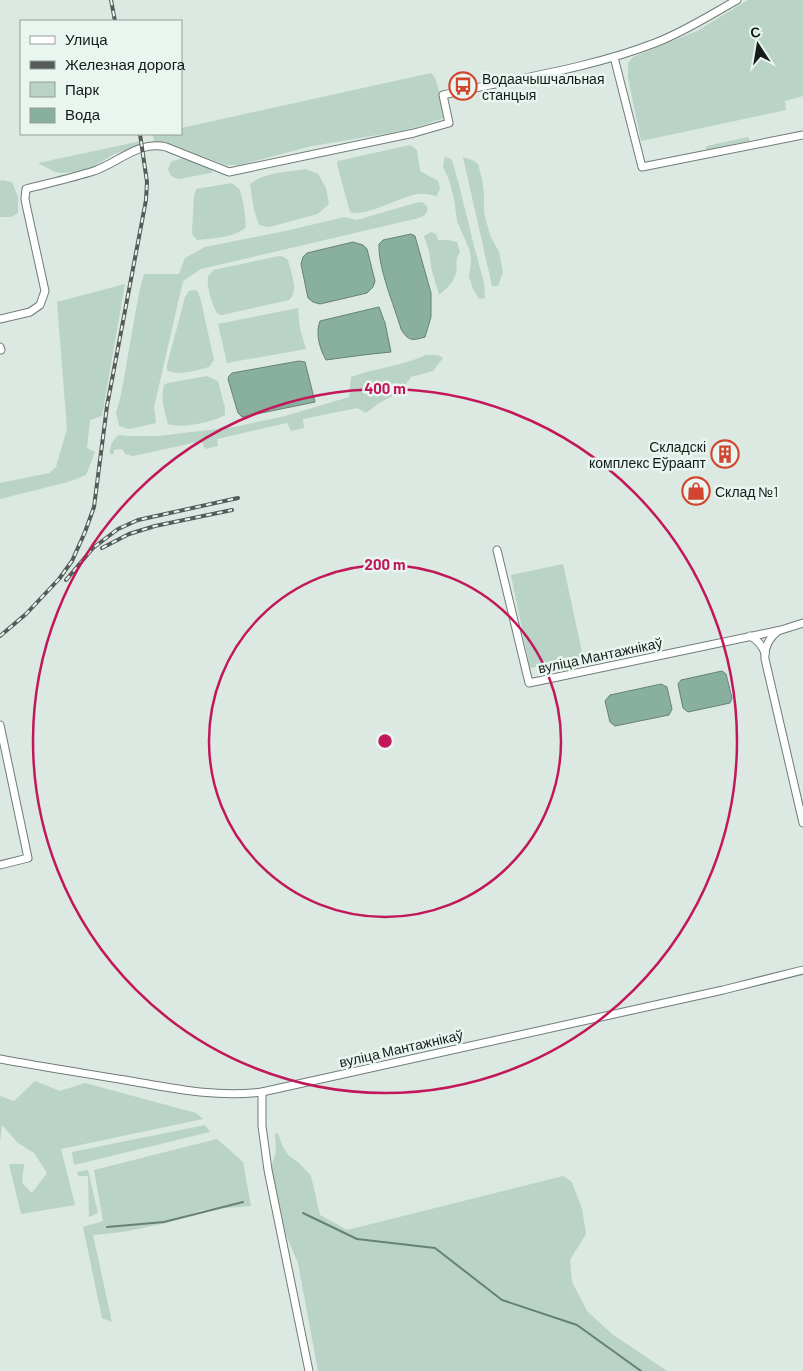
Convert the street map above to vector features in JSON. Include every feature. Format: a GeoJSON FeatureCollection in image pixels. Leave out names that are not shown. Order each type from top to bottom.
{"type":"FeatureCollection","features":[{"type":"Feature","properties":{"kind":"street"},"geometry":{"type":"LineString","coordinates":[[0,319],[30,312],[40,305],[45,291],[26,209],[26,188],[93,171],[142,147],[166,147],[229,172],[414,133],[449,123],[443,95],[528,78],[614,56],[656,42],[737,0]]}},
{"type":"Feature","properties":{"kind":"street"},"geometry":{"type":"LineString","coordinates":[[614,56],[642,167],[803,136]]}},
{"type":"Feature","properties":{"kind":"street","name":"вуліца Мантажнікаў"},"geometry":{"type":"LineString","coordinates":[[497,550],[529,683],[781,630],[803,623]]}},
{"type":"Feature","properties":{"kind":"street"},"geometry":{"type":"LineString","coordinates":[[764,653],[769,640],[775,633],[781,630]]}},
{"type":"Feature","properties":{"kind":"street"},"geometry":{"type":"LineString","coordinates":[[750,636],[762,645],[803,823]]}},
{"type":"Feature","properties":{"kind":"street"},"geometry":{"type":"LineString","coordinates":[[0,725],[28,858],[0,865]]}},
{"type":"Feature","properties":{"kind":"street","name":"вуліца Мантажнікаў"},"geometry":{"type":"LineString","coordinates":[[0,1059],[194,1092],[227,1095],[262,1092],[704,994],[803,970]]}},
{"type":"Feature","properties":{"kind":"street"},"geometry":{"type":"LineString","coordinates":[[262,1092],[262,1126],[268,1170],[309,1371]]}},
{"type":"Feature","properties":{"kind":"green space"},"geometry":{"type":"Polygon","coordinates":[[[748,0],[803,0],[803,96],[785,101],[786,110],[641,141],[628,78],[628,63],[633,57],[697,31],[748,0]]]}},
{"type":"Feature","properties":{"kind":"green space"},"geometry":{"type":"Polygon","coordinates":[[[431,73],[435,78],[446,113],[444,118],[417,127],[312,146],[240,165],[226,165],[167,143],[154,143],[153,135],[182,135],[182,128],[431,73]]]}},
{"type":"Feature","properties":{"kind":"green space"},"geometry":{"type":"Polygon","coordinates":[[[748,137],[749,141],[707,150],[705,148],[707,146],[748,137]]]}},
{"type":"Feature","properties":{"kind":"green space"},"geometry":{"type":"Polygon","coordinates":[[[141,141],[141,145],[114,154],[93,167],[77,172],[55,172],[38,163],[141,141]]]}},
{"type":"Feature","properties":{"kind":"green space"},"geometry":{"type":"Polygon","coordinates":[[[410,145],[417,150],[420,171],[438,181],[440,188],[437,196],[418,194],[364,212],[350,212],[337,164],[338,161],[410,145]]]}},
{"type":"Feature","properties":{"kind":"green space"},"geometry":{"type":"Polygon","coordinates":[[[445,156],[452,160],[484,282],[485,298],[479,299],[473,289],[469,276],[470,251],[457,221],[454,198],[443,167],[445,156]]]}},
{"type":"Feature","properties":{"kind":"green space"},"geometry":{"type":"Polygon","coordinates":[[[463,157],[478,164],[484,195],[484,213],[490,235],[499,252],[503,272],[498,286],[492,286],[463,157]]]}},
{"type":"Feature","properties":{"kind":"green space"},"geometry":{"type":"Polygon","coordinates":[[[182,158],[212,168],[213,170],[211,173],[179,179],[175,178],[168,169],[171,162],[182,158]]]}},
{"type":"Feature","properties":{"kind":"green space"},"geometry":{"type":"Polygon","coordinates":[[[306,169],[318,174],[326,188],[329,204],[318,214],[269,227],[259,225],[254,210],[250,184],[269,175],[306,169]]]}},
{"type":"Feature","properties":{"kind":"green space"},"geometry":{"type":"Polygon","coordinates":[[[0,181],[12,182],[18,197],[18,213],[11,217],[0,217],[0,181]]]}},
{"type":"Feature","properties":{"kind":"green space"},"geometry":{"type":"Polygon","coordinates":[[[232,183],[240,190],[246,227],[230,235],[197,240],[192,232],[196,189],[232,183]]]}},
{"type":"Feature","properties":{"kind":"green space"},"geometry":{"type":"Polygon","coordinates":[[[422,202],[427,206],[427,211],[425,215],[419,218],[201,269],[183,281],[154,407],[156,423],[129,429],[119,426],[116,413],[144,274],[179,274],[185,258],[205,247],[344,217],[357,220],[422,202]]]}},
{"type":"Feature","properties":{"kind":"green space"},"geometry":{"type":"Polygon","coordinates":[[[431,232],[436,234],[438,240],[457,242],[460,252],[454,279],[439,295],[424,236],[431,232]]]}},
{"type":"Feature","properties":{"kind":"green space"},"geometry":{"type":"Polygon","coordinates":[[[279,256],[288,260],[292,275],[294,292],[289,300],[222,315],[218,314],[212,302],[208,285],[208,277],[213,270],[279,256]]]}},
{"type":"Feature","properties":{"kind":"green space"},"geometry":{"type":"Polygon","coordinates":[[[125,284],[102,416],[90,420],[87,448],[95,452],[86,475],[68,482],[0,499],[0,483],[49,473],[56,467],[67,429],[57,302],[125,284]]]}},
{"type":"Feature","properties":{"kind":"green space"},"geometry":{"type":"Polygon","coordinates":[[[195,290],[200,297],[214,360],[209,367],[187,372],[171,372],[167,370],[167,365],[185,297],[189,291],[195,290]]]}},
{"type":"Feature","properties":{"kind":"green space"},"geometry":{"type":"Polygon","coordinates":[[[298,308],[300,329],[306,349],[227,363],[218,324],[298,308]]]}},
{"type":"Feature","properties":{"kind":"green space"},"geometry":{"type":"Polygon","coordinates":[[[426,355],[438,355],[443,358],[433,371],[411,377],[399,393],[379,403],[366,413],[357,408],[303,419],[304,428],[291,431],[287,423],[217,439],[218,446],[205,449],[202,441],[133,456],[125,454],[120,449],[114,450],[114,454],[110,454],[111,446],[118,435],[158,436],[234,427],[285,416],[349,397],[351,377],[408,362],[426,355]]]}},
{"type":"Feature","properties":{"kind":"green space"},"geometry":{"type":"Polygon","coordinates":[[[207,376],[218,381],[225,415],[197,424],[181,426],[168,424],[164,410],[164,385],[207,376]]]}},
{"type":"Feature","properties":{"kind":"green space"},"geometry":{"type":"Polygon","coordinates":[[[563,564],[583,657],[530,668],[511,575],[563,564]]]}},
{"type":"Feature","properties":{"kind":"green space"},"geometry":{"type":"Polygon","coordinates":[[[35,1081],[60,1091],[85,1083],[196,1113],[203,1119],[61,1149],[75,1205],[21,1214],[9,1164],[24,1164],[22,1183],[32,1193],[47,1173],[34,1153],[18,1143],[2,1125],[0,1142],[0,1096],[14,1101],[35,1081]]]}},
{"type":"Feature","properties":{"kind":"green space"},"geometry":{"type":"Polygon","coordinates":[[[205,1125],[210,1132],[74,1165],[72,1152],[205,1125]]]}},
{"type":"Feature","properties":{"kind":"green space"},"geometry":{"type":"Polygon","coordinates":[[[276,1133],[289,1156],[299,1163],[311,1176],[320,1215],[347,1230],[563,1176],[572,1182],[582,1209],[586,1234],[570,1260],[572,1282],[587,1311],[612,1334],[667,1371],[318,1371],[298,1263],[286,1235],[272,1171],[276,1152],[276,1133]]]}},
{"type":"Feature","properties":{"kind":"green space"},"geometry":{"type":"Polygon","coordinates":[[[217,1139],[243,1162],[251,1206],[202,1210],[166,1223],[123,1232],[93,1235],[112,1322],[102,1318],[83,1227],[103,1221],[94,1170],[217,1139]]]}},
{"type":"Feature","properties":{"kind":"green space"},"geometry":{"type":"Polygon","coordinates":[[[88,1170],[98,1213],[89,1217],[88,1176],[78,1176],[77,1172],[88,1170]]]}},
{"type":"Feature","properties":{"kind":"water"},"geometry":{"type":"Polygon","coordinates":[[[411,234],[415,236],[431,293],[431,317],[425,337],[417,339],[408,338],[401,329],[379,254],[379,244],[383,240],[411,234]]]}},
{"type":"Feature","properties":{"kind":"water"},"geometry":{"type":"Polygon","coordinates":[[[353,242],[363,245],[367,249],[375,281],[373,287],[367,293],[320,304],[313,302],[308,298],[301,264],[303,257],[307,253],[353,242]]]}},
{"type":"Feature","properties":{"kind":"water"},"geometry":{"type":"Polygon","coordinates":[[[379,307],[385,323],[391,352],[326,360],[319,341],[320,321],[379,307]]]}},
{"type":"Feature","properties":{"kind":"water"},"geometry":{"type":"Polygon","coordinates":[[[299,361],[305,362],[315,402],[242,417],[238,413],[228,379],[232,373],[299,361]]]}},
{"type":"Feature","properties":{"kind":"water"},"geometry":{"type":"Polygon","coordinates":[[[722,671],[726,674],[732,698],[730,703],[688,712],[683,708],[678,684],[681,680],[722,671]]]}},
{"type":"Feature","properties":{"kind":"water"},"geometry":{"type":"Polygon","coordinates":[[[661,684],[667,687],[672,709],[669,715],[615,726],[610,722],[605,701],[610,695],[661,684]]]}},
{"type":"Feature","properties":{"kind":"waterway"},"geometry":{"type":"LineString","coordinates":[[107,1227],[164,1222],[243,1202]]}},
{"type":"Feature","properties":{"kind":"waterway"},"geometry":{"type":"LineString","coordinates":[[303,1213],[357,1239],[435,1248],[502,1300],[577,1325],[641,1371]]}},
{"type":"Feature","properties":{"kind":"railway"},"geometry":{"type":"LineString","coordinates":[[111,0],[115,20]]}},
{"type":"Feature","properties":{"kind":"railway"},"geometry":{"type":"LineString","coordinates":[[0,636],[26,614],[59,579],[72,561],[94,507],[107,406],[146,200],[147,182],[140,135]]}},
{"type":"Feature","properties":{"kind":"railway"},"geometry":{"type":"LineString","coordinates":[[66,580],[93,548],[118,529],[138,520],[238,498]]}},
{"type":"Feature","properties":{"kind":"railway"},"geometry":{"type":"LineString","coordinates":[[102,548],[129,534],[155,526],[232,510]]}},
{"type":"Feature","properties":{"kind":"place","name":"Водаачышчальная станцыя"},"geometry":{"type":"Point","coordinates":[463,86]}},
{"type":"Feature","properties":{"kind":"place","name":"Складскі комплекс Еўраапт"},"geometry":{"type":"Point","coordinates":[725,454]}},
{"type":"Feature","properties":{"kind":"place","name":"Склад №1"},"geometry":{"type":"Point","coordinates":[696,491]}}]}
